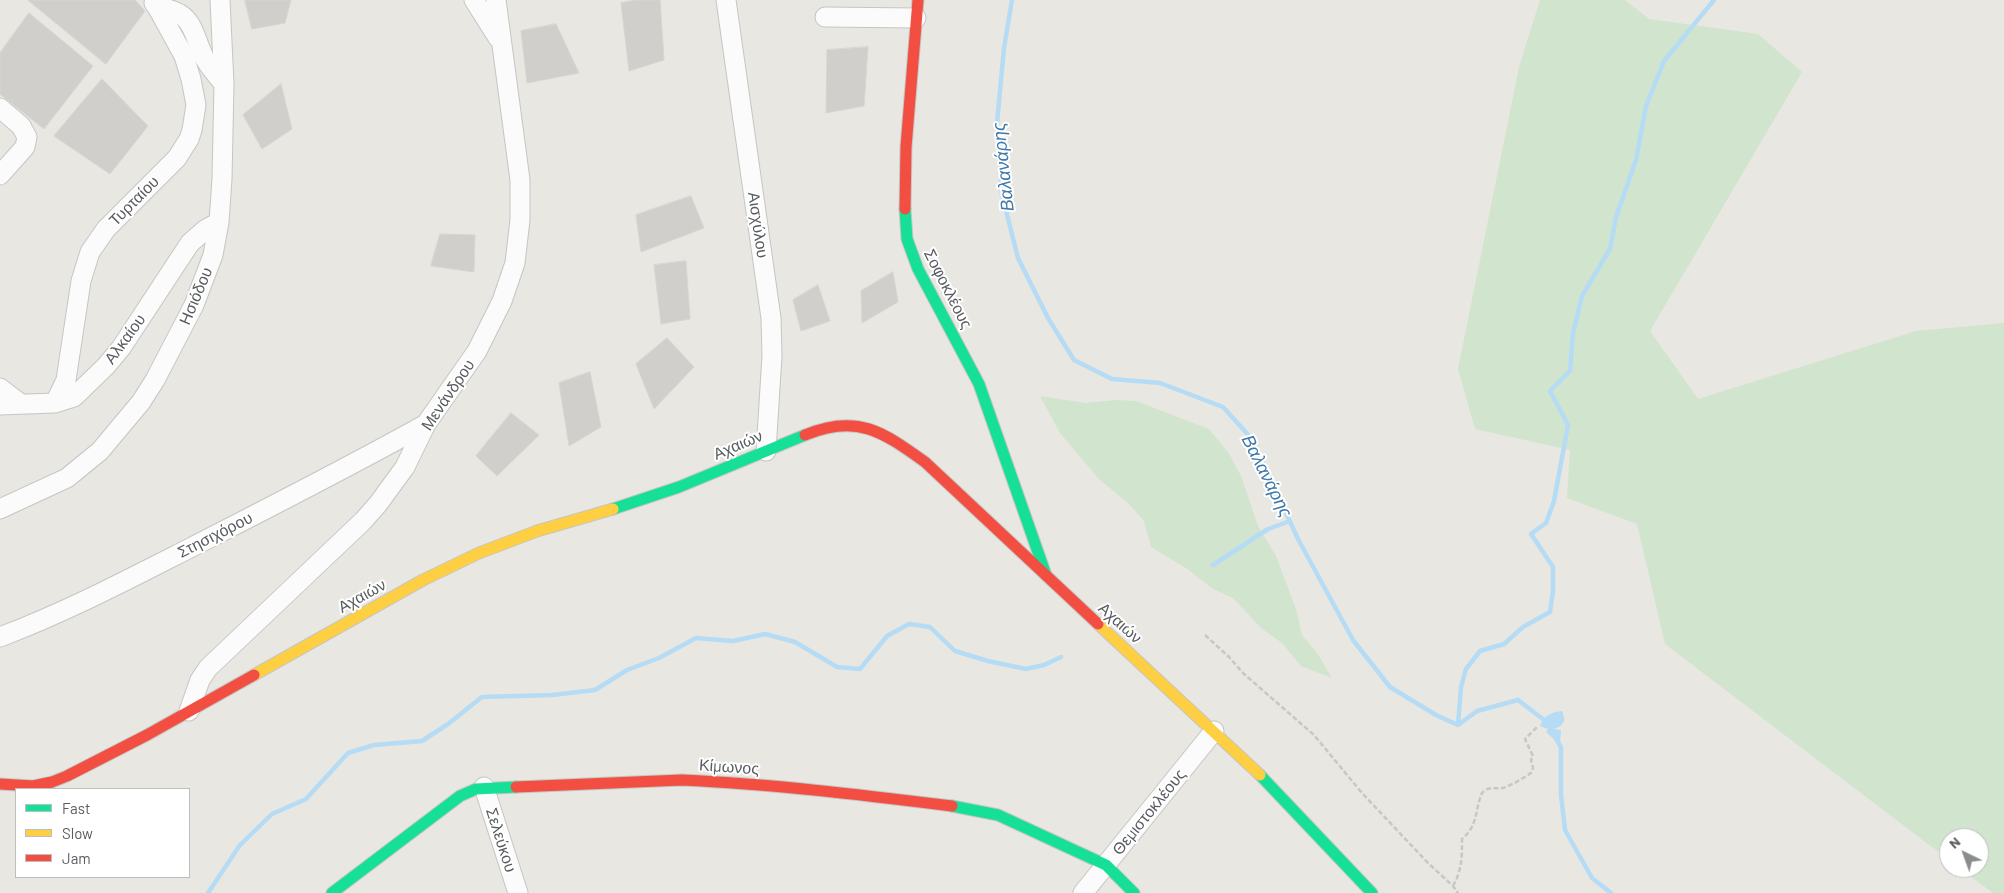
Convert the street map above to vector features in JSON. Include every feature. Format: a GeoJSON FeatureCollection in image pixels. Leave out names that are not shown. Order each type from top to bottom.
{"type":"FeatureCollection","features":[{"type":"Feature","properties":{"kind":"main road","name":"Σοφοκλέους"},"geometry":{"type":"LineString","coordinates":[[917,9],[906,147],[904,201],[907,239],[918,269],[979,384],[1047,578]]}},
{"type":"Feature","properties":{"kind":"main road","name":"Αχαιών"},"geometry":{"type":"LineString","coordinates":[[0,784],[33,786],[58,780],[103,759],[423,580],[479,553],[537,531],[635,503],[830,426],[856,425],[876,431],[900,443],[925,462],[1259,774],[1372,893]]}},
{"type":"Feature","properties":{"kind":"main road","name":"Κίμωνος"},"geometry":{"type":"LineString","coordinates":[[332,893],[460,796],[476,788],[698,781],[837,792],[949,806],[998,815],[1106,865],[1134,893]]}},
{"type":"Feature","properties":{"kind":"street","name":"Ησιόδου"},"geometry":{"type":"LineString","coordinates":[[0,509],[79,471],[100,451],[141,402],[155,380],[194,305],[213,255],[219,222],[224,84],[220,0]]}},
{"type":"Feature","properties":{"kind":"street"},"geometry":{"type":"LineString","coordinates":[[474,0],[502,43]]}},
{"type":"Feature","properties":{"kind":"street","name":"Μενάνδρου"},"geometry":{"type":"LineString","coordinates":[[189,711],[200,680],[208,668],[363,521],[378,504],[405,467],[426,424],[486,336],[502,301],[515,263],[520,220],[520,180],[496,0]]}},
{"type":"Feature","properties":{"kind":"street","name":"Αισχύλου"},"geometry":{"type":"LineString","coordinates":[[726,0],[771,318],[773,342],[766,451]]}},
{"type":"Feature","properties":{"kind":"street"},"geometry":{"type":"LineString","coordinates":[[155,4],[173,11],[187,20],[194,30],[204,57],[224,84]]}},
{"type":"Feature","properties":{"kind":"street","name":"Τυρταίου"},"geometry":{"type":"LineString","coordinates":[[55,403],[66,380],[81,281],[86,261],[106,229],[177,158],[189,139],[192,130],[196,105],[192,79],[184,56],[155,4]]}},
{"type":"Feature","properties":{"kind":"street"},"geometry":{"type":"LineString","coordinates":[[824,17],[917,9]]}},
{"type":"Feature","properties":{"kind":"street"},"geometry":{"type":"LineString","coordinates":[[0,108],[21,126],[27,137],[25,147],[0,175]]}},
{"type":"Feature","properties":{"kind":"street","name":"Αλκαίου"},"geometry":{"type":"LineString","coordinates":[[0,405],[55,403],[74,397],[106,366],[121,348],[190,243],[206,229],[219,222]]}},
{"type":"Feature","properties":{"kind":"street"},"geometry":{"type":"LineString","coordinates":[[0,388],[22,404]]}},
{"type":"Feature","properties":{"kind":"street","name":"Στησιχόρου"},"geometry":{"type":"LineString","coordinates":[[0,636],[46,619],[118,584],[361,460],[426,424]]}},
{"type":"Feature","properties":{"kind":"street","name":"Θεμιστοκλέους"},"geometry":{"type":"LineString","coordinates":[[1083,893],[1214,731]]}},
{"type":"Feature","properties":{"kind":"street","name":"Σελεύκου"},"geometry":{"type":"LineString","coordinates":[[484,787],[518,893]]}},
{"type":"Feature","properties":{"kind":"path"},"geometry":{"type":"LineString","coordinates":[[1205,635],[1244,674],[1314,735],[1362,793],[1458,893]]}},
{"type":"Feature","properties":{"kind":"path"},"geometry":{"type":"LineString","coordinates":[[1453,886],[1460,874],[1462,839],[1470,832],[1474,824],[1482,793],[1492,787],[1506,787],[1532,772],[1531,760],[1533,756],[1525,739],[1537,727]]}},
{"type":"Feature","properties":{"kind":"green space"},"geometry":{"type":"Polygon","coordinates":[[[1540,0],[1625,0],[1649,19],[1758,34],[1802,72],[1650,331],[1698,399],[1916,331],[2004,323],[2004,893],[1993,893],[1973,878],[1989,878],[1989,828],[1939,828],[1939,852],[1665,644],[1637,524],[1567,498],[1570,450],[1475,429],[1458,369],[1519,67],[1540,0]]]}},
{"type":"Feature","properties":{"kind":"green space"},"geometry":{"type":"Polygon","coordinates":[[[1040,396],[1086,403],[1116,400],[1136,401],[1209,429],[1228,452],[1241,476],[1258,526],[1276,556],[1296,609],[1302,635],[1317,653],[1332,678],[1301,666],[1282,643],[1261,628],[1233,598],[1213,589],[1186,568],[1151,547],[1144,521],[1128,503],[1099,479],[1060,433],[1040,396]]]}},
{"type":"Feature","properties":{"kind":"water"},"geometry":{"type":"Polygon","coordinates":[[[1562,711],[1563,723],[1553,729],[1561,730],[1560,745],[1546,732],[1548,729],[1540,726],[1548,715],[1562,711]]]}},
{"type":"Feature","properties":{"kind":"building"},"geometry":{"type":"Polygon","coordinates":[[[28,0],[135,0],[145,11],[106,64],[28,0]]]}},
{"type":"Feature","properties":{"kind":"building"},"geometry":{"type":"Polygon","coordinates":[[[245,0],[291,0],[285,23],[252,29],[245,0]]]}},
{"type":"Feature","properties":{"kind":"building"},"geometry":{"type":"Polygon","coordinates":[[[637,0],[660,0],[664,60],[629,71],[621,3],[637,0]]]}},
{"type":"Feature","properties":{"kind":"building"},"geometry":{"type":"Polygon","coordinates":[[[29,13],[93,66],[44,129],[0,94],[0,53],[29,13]]]}},
{"type":"Feature","properties":{"kind":"building"},"geometry":{"type":"Polygon","coordinates":[[[556,24],[579,73],[527,83],[521,31],[556,24]]]}},
{"type":"Feature","properties":{"kind":"building"},"geometry":{"type":"Polygon","coordinates":[[[868,47],[864,106],[826,113],[827,50],[868,47]]]}},
{"type":"Feature","properties":{"kind":"building"},"geometry":{"type":"Polygon","coordinates":[[[102,79],[148,126],[110,174],[54,136],[102,79]]]}},
{"type":"Feature","properties":{"kind":"building"},"geometry":{"type":"Polygon","coordinates":[[[281,84],[292,129],[262,149],[243,115],[281,84]]]}},
{"type":"Feature","properties":{"kind":"building"},"geometry":{"type":"Polygon","coordinates":[[[691,196],[704,228],[641,252],[636,215],[691,196]]]}},
{"type":"Feature","properties":{"kind":"building"},"geometry":{"type":"Polygon","coordinates":[[[440,234],[475,235],[474,272],[431,266],[440,234]]]}},
{"type":"Feature","properties":{"kind":"building"},"geometry":{"type":"Polygon","coordinates":[[[686,261],[690,319],[661,324],[654,265],[686,261]]]}},
{"type":"Feature","properties":{"kind":"building"},"geometry":{"type":"Polygon","coordinates":[[[893,272],[898,302],[862,323],[861,291],[893,272]]]}},
{"type":"Feature","properties":{"kind":"building"},"geometry":{"type":"Polygon","coordinates":[[[818,285],[830,321],[801,331],[793,300],[818,285]]]}},
{"type":"Feature","properties":{"kind":"building"},"geometry":{"type":"Polygon","coordinates":[[[667,338],[694,367],[654,409],[636,364],[667,338]]]}},
{"type":"Feature","properties":{"kind":"building"},"geometry":{"type":"Polygon","coordinates":[[[590,372],[601,427],[569,446],[559,383],[590,372]]]}},
{"type":"Feature","properties":{"kind":"building"},"geometry":{"type":"Polygon","coordinates":[[[511,413],[539,435],[497,476],[476,456],[511,413]]]}},
{"type":"Feature","properties":{"kind":"waterway","name":"Βαλανάρης"},"geometry":{"type":"LineString","coordinates":[[1012,0],[1004,48],[997,123],[1002,195],[1018,258],[1048,318],[1074,360],[1112,379],[1160,383],[1223,407],[1252,439],[1298,539],[1353,640],[1390,687],[1436,715],[1458,725],[1477,711],[1518,700],[1548,723]]}},
{"type":"Feature","properties":{"kind":"waterway"},"geometry":{"type":"LineString","coordinates":[[1458,725],[1461,687],[1466,669],[1480,651],[1504,644],[1523,627],[1550,612],[1553,591],[1553,567],[1531,534],[1546,523],[1554,501],[1568,425],[1550,391],[1570,371],[1573,333],[1582,296],[1610,249],[1616,217],[1636,160],[1646,106],[1664,61],[1714,0]]}},
{"type":"Feature","properties":{"kind":"waterway"},"geometry":{"type":"LineString","coordinates":[[1213,565],[1268,529],[1290,521]]}},
{"type":"Feature","properties":{"kind":"waterway"},"geometry":{"type":"LineString","coordinates":[[208,893],[240,845],[272,814],[306,799],[348,753],[374,745],[422,741],[448,724],[482,697],[552,695],[595,690],[627,670],[659,658],[696,638],[733,641],[765,634],[795,642],[837,667],[860,669],[887,636],[909,624],[930,627],[955,651],[988,661],[1026,669],[1044,665],[1061,657]]}},
{"type":"Feature","properties":{"kind":"waterway","name":"Βαλανάρης"},"geometry":{"type":"LineString","coordinates":[[1557,741],[1561,747],[1561,795],[1565,830],[1592,878],[1611,893]]}},
{"type":"Feature","properties":{"kind":"traffic: fast"},"geometry":{"type":"LineString","coordinates":[[905,209],[907,239],[918,269],[979,384],[1046,575]]}},
{"type":"Feature","properties":{"kind":"traffic: fast"},"geometry":{"type":"LineString","coordinates":[[613,509],[679,487],[805,435]]}},
{"type":"Feature","properties":{"kind":"traffic: fast"},"geometry":{"type":"LineString","coordinates":[[1260,775],[1372,893]]}},
{"type":"Feature","properties":{"kind":"traffic: fast"},"geometry":{"type":"LineString","coordinates":[[332,893],[460,796],[476,789],[516,787]]}},
{"type":"Feature","properties":{"kind":"traffic: fast"},"geometry":{"type":"LineString","coordinates":[[952,806],[998,815],[1106,865],[1134,893]]}},
{"type":"Feature","properties":{"kind":"traffic: slow"},"geometry":{"type":"LineString","coordinates":[[254,675],[423,580],[479,553],[537,531],[613,509]]}},
{"type":"Feature","properties":{"kind":"traffic: slow"},"geometry":{"type":"LineString","coordinates":[[1098,624],[1260,775]]}},
{"type":"Feature","properties":{"kind":"traffic: jam"},"geometry":{"type":"LineString","coordinates":[[905,209],[906,147],[918,0]]}},
{"type":"Feature","properties":{"kind":"traffic: jam"},"geometry":{"type":"LineString","coordinates":[[805,435],[823,429],[855,426],[882,434],[896,442],[925,462],[1098,624]]}},
{"type":"Feature","properties":{"kind":"traffic: jam"},"geometry":{"type":"LineString","coordinates":[[0,784],[33,786],[52,782],[67,776],[147,735],[254,675]]}},
{"type":"Feature","properties":{"kind":"traffic: jam"},"geometry":{"type":"LineString","coordinates":[[516,787],[682,780],[783,787],[952,806]]}}]}
